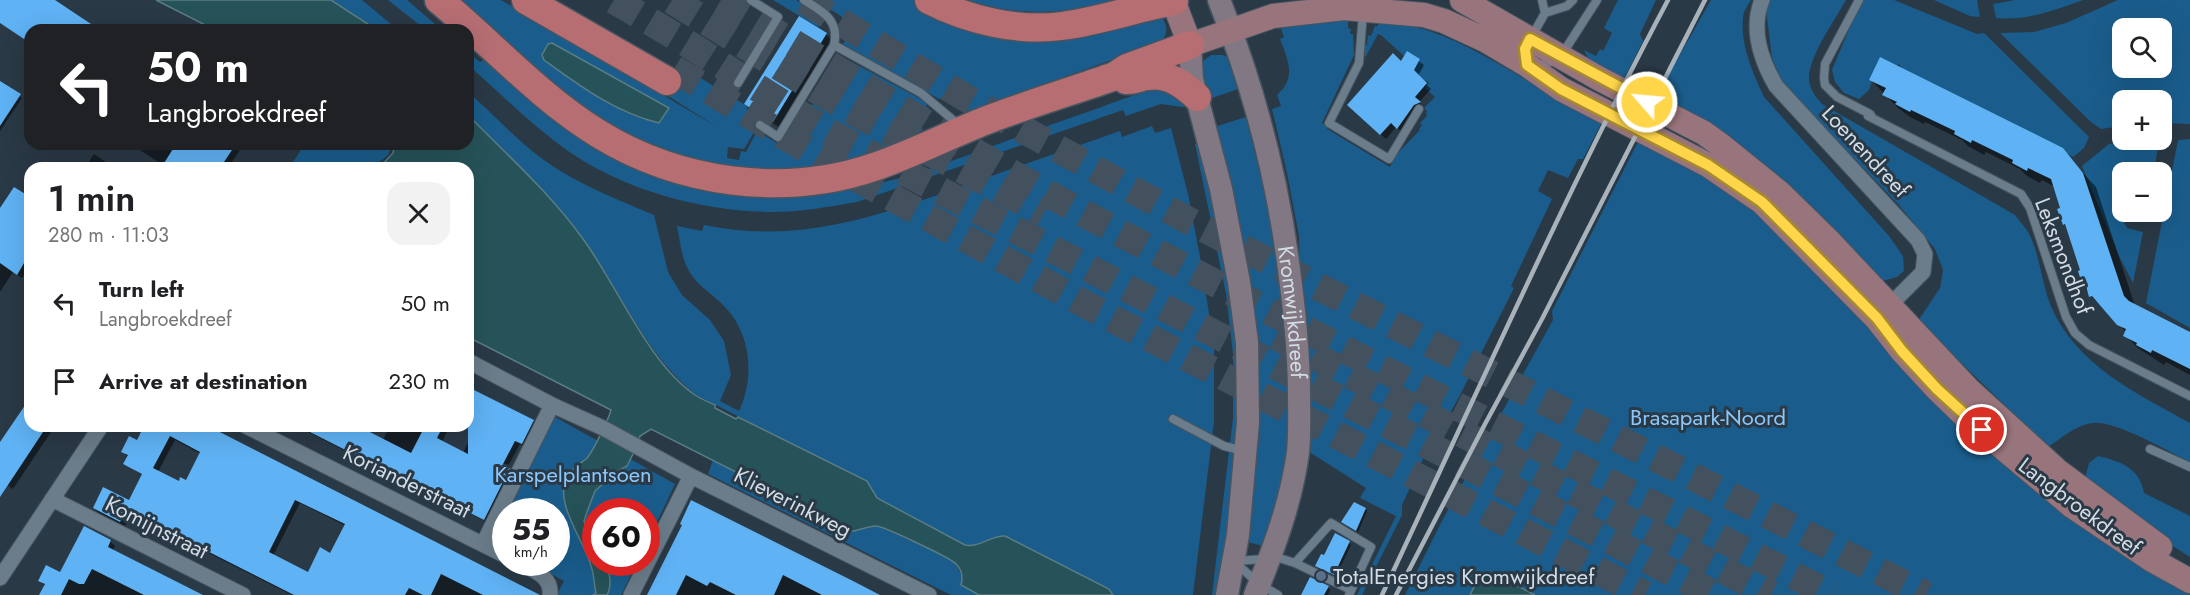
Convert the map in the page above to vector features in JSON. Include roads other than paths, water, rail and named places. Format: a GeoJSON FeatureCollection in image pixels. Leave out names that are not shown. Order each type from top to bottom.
{"type":"FeatureCollection","features":[{"type":"Feature","properties":{"kind":"highway"},"geometry":{"type":"LineString","coordinates":[[439,0],[467,24]]}},
{"type":"Feature","properties":{"kind":"highway"},"geometry":{"type":"LineString","coordinates":[[526,0],[670,75],[555,0]]}},
{"type":"Feature","properties":{"kind":"highway"},"geometry":{"type":"LineString","coordinates":[[929,0],[973,18],[1021,27],[1059,27],[1124,7],[1174,0]]}},
{"type":"Feature","properties":{"kind":"highway"},"geometry":{"type":"LineString","coordinates":[[474,30],[571,115],[622,147],[646,158],[694,174],[765,183],[813,180],[873,168],[964,129],[1115,76],[1127,68],[1190,45]]}},
{"type":"Feature","properties":{"kind":"highway"},"geometry":{"type":"LineString","coordinates":[[1115,76],[1131,81],[1149,75],[1165,77],[1174,80],[1197,97]]}},
{"type":"Feature","properties":{"kind":"main road"},"geometry":{"type":"LineString","coordinates":[[1174,0],[1190,45],[1192,79],[1221,189],[1244,312],[1249,380],[1246,451],[1238,535],[1227,595]]}},
{"type":"Feature","properties":{"kind":"main road","name":"Kromwijkdreef"},"geometry":{"type":"LineString","coordinates":[[1219,0],[1250,86],[1270,159],[1285,232],[1296,318],[1299,356],[1298,454],[1286,510],[1270,558],[1269,593]]}},
{"type":"Feature","properties":{"kind":"main road","name":"Langbroekdreef"},"geometry":{"type":"LineString","coordinates":[[1462,0],[1527,52],[1561,89],[1699,160],[1762,202],[1883,312],[1927,348],[2053,479],[2072,506],[2152,560],[2190,581]]}},
{"type":"Feature","properties":{"kind":"main road","name":"Langbroekdreef"},"geometry":{"type":"LineString","coordinates":[[1190,45],[1273,16],[1323,9],[1364,9],[1403,12],[1444,21],[1485,40],[1527,52],[1562,57],[1665,111],[1722,146],[1788,201],[1828,240],[1883,312]]}},
{"type":"Feature","properties":{"kind":"main road","name":"Langbroekdreef"},"geometry":{"type":"LineString","coordinates":[[2053,479],[2190,566]]}},
{"type":"Feature","properties":{"kind":"street","name":"Loenendreef"},"geometry":{"type":"LineString","coordinates":[[1762,0],[1757,11],[1758,41],[1764,65],[1776,86],[1918,240],[1925,254],[1923,272],[1883,312]]}},
{"type":"Feature","properties":{"kind":"street"},"geometry":{"type":"LineString","coordinates":[[474,364],[552,405]]}},
{"type":"Feature","properties":{"kind":"street","name":"Klieverinkweg"},"geometry":{"type":"LineString","coordinates":[[552,405],[603,428],[691,476],[929,595]]}},
{"type":"Feature","properties":{"kind":"street","name":"Korianderstraat"},"geometry":{"type":"LineString","coordinates":[[483,544],[552,405]]}},
{"type":"Feature","properties":{"kind":"street"},"geometry":{"type":"LineString","coordinates":[[0,578],[97,432]]}},
{"type":"Feature","properties":{"kind":"street","name":"Korianderstraat"},"geometry":{"type":"LineString","coordinates":[[258,432],[492,549]]}},
{"type":"Feature","properties":{"kind":"street"},"geometry":{"type":"LineString","coordinates":[[631,595],[691,476]]}},
{"type":"Feature","properties":{"kind":"street","name":"Komijnstraat"},"geometry":{"type":"LineString","coordinates":[[52,499],[243,595]]}},
{"type":"Feature","properties":{"kind":"street"},"geometry":{"type":"LineString","coordinates":[[542,576],[546,578],[550,591]]}},
{"type":"Feature","properties":{"kind":"lane"},"geometry":{"type":"LineString","coordinates":[[738,83],[778,17],[751,0]]}},
{"type":"Feature","properties":{"kind":"lane"},"geometry":{"type":"LineString","coordinates":[[760,125],[778,137],[834,45],[836,30],[831,19],[804,0]]}},
{"type":"Feature","properties":{"kind":"lane"},"geometry":{"type":"LineString","coordinates":[[1542,0],[1549,12]]}},
{"type":"Feature","properties":{"kind":"lane"},"geometry":{"type":"LineString","coordinates":[[1527,52],[1557,0]]}},
{"type":"Feature","properties":{"kind":"lane"},"geometry":{"type":"LineString","coordinates":[[1562,57],[1597,0]]}},
{"type":"Feature","properties":{"kind":"lane","name":"Leksmondhof"},"geometry":{"type":"LineString","coordinates":[[1859,0],[1825,64],[1825,85],[1830,91],[1870,114],[1871,118],[2021,194],[2030,208],[2066,317],[2075,333],[2089,345],[2190,396]]}},
{"type":"Feature","properties":{"kind":"lane"},"geometry":{"type":"LineString","coordinates":[[1549,12],[1572,1]]}},
{"type":"Feature","properties":{"kind":"lane"},"geometry":{"type":"LineString","coordinates":[[1364,9],[1359,63],[1329,123],[1389,159],[1419,109]]}},
{"type":"Feature","properties":{"kind":"lane"},"geometry":{"type":"LineString","coordinates":[[834,45],[921,93],[964,129]]}},
{"type":"Feature","properties":{"kind":"lane"},"geometry":{"type":"LineString","coordinates":[[1173,419],[1224,446],[1246,451]]}},
{"type":"Feature","properties":{"kind":"lane"},"geometry":{"type":"LineString","coordinates":[[2150,449],[2190,467]]}},
{"type":"Feature","properties":{"kind":"lane"},"geometry":{"type":"LineString","coordinates":[[1234,561],[1270,558],[1295,563],[1350,593],[1371,547],[1331,523],[1295,563]]}},
{"type":"Feature","properties":{"kind":"lane"},"geometry":{"type":"LineString","coordinates":[[1234,561],[1269,593]]}},
{"type":"Feature","properties":{"kind":"tunnel"},"geometry":{"type":"LineString","coordinates":[[614,0],[828,132],[1715,595]]}},
{"type":"Feature","properties":{"kind":"tunnel"},"geometry":{"type":"LineString","coordinates":[[672,0],[843,106],[1044,213]]}},
{"type":"Feature","properties":{"kind":"tunnel"},"geometry":{"type":"LineString","coordinates":[[721,0],[961,144],[1140,244],[1337,346],[1832,595]]}},
{"type":"Feature","properties":{"kind":"tunnel"},"geometry":{"type":"LineString","coordinates":[[804,0],[966,98],[1191,222],[1926,595]]}},
{"type":"Feature","properties":{"kind":"tunnel"},"geometry":{"type":"LineString","coordinates":[[674,69],[831,164],[1092,308],[1645,595]]}},
{"type":"Feature","properties":{"kind":"tunnel"},"geometry":{"type":"LineString","coordinates":[[1276,336],[1771,595]]}},
{"type":"Feature","properties":{"kind":"railway"},"geometry":{"type":"LineString","coordinates":[[1382,595],[1557,221],[1668,0]]}},
{"type":"Feature","properties":{"kind":"railway"},"geometry":{"type":"LineString","coordinates":[[1396,595],[1542,319],[1705,0]]}},
{"type":"Feature","properties":{"kind":"place","name":"TotalEnergies Kromwijkdreef"},"geometry":{"type":"Point","coordinates":[1321,576]}},
{"type":"Feature","properties":{"kind":"park label","name":"Brasapark-Noord"},"geometry":{"type":"Point","coordinates":[1708,417]}},
{"type":"Feature","properties":{"kind":"park label","name":"Karspelplantsoen"},"geometry":{"type":"Point","coordinates":[573,474]}}]}
